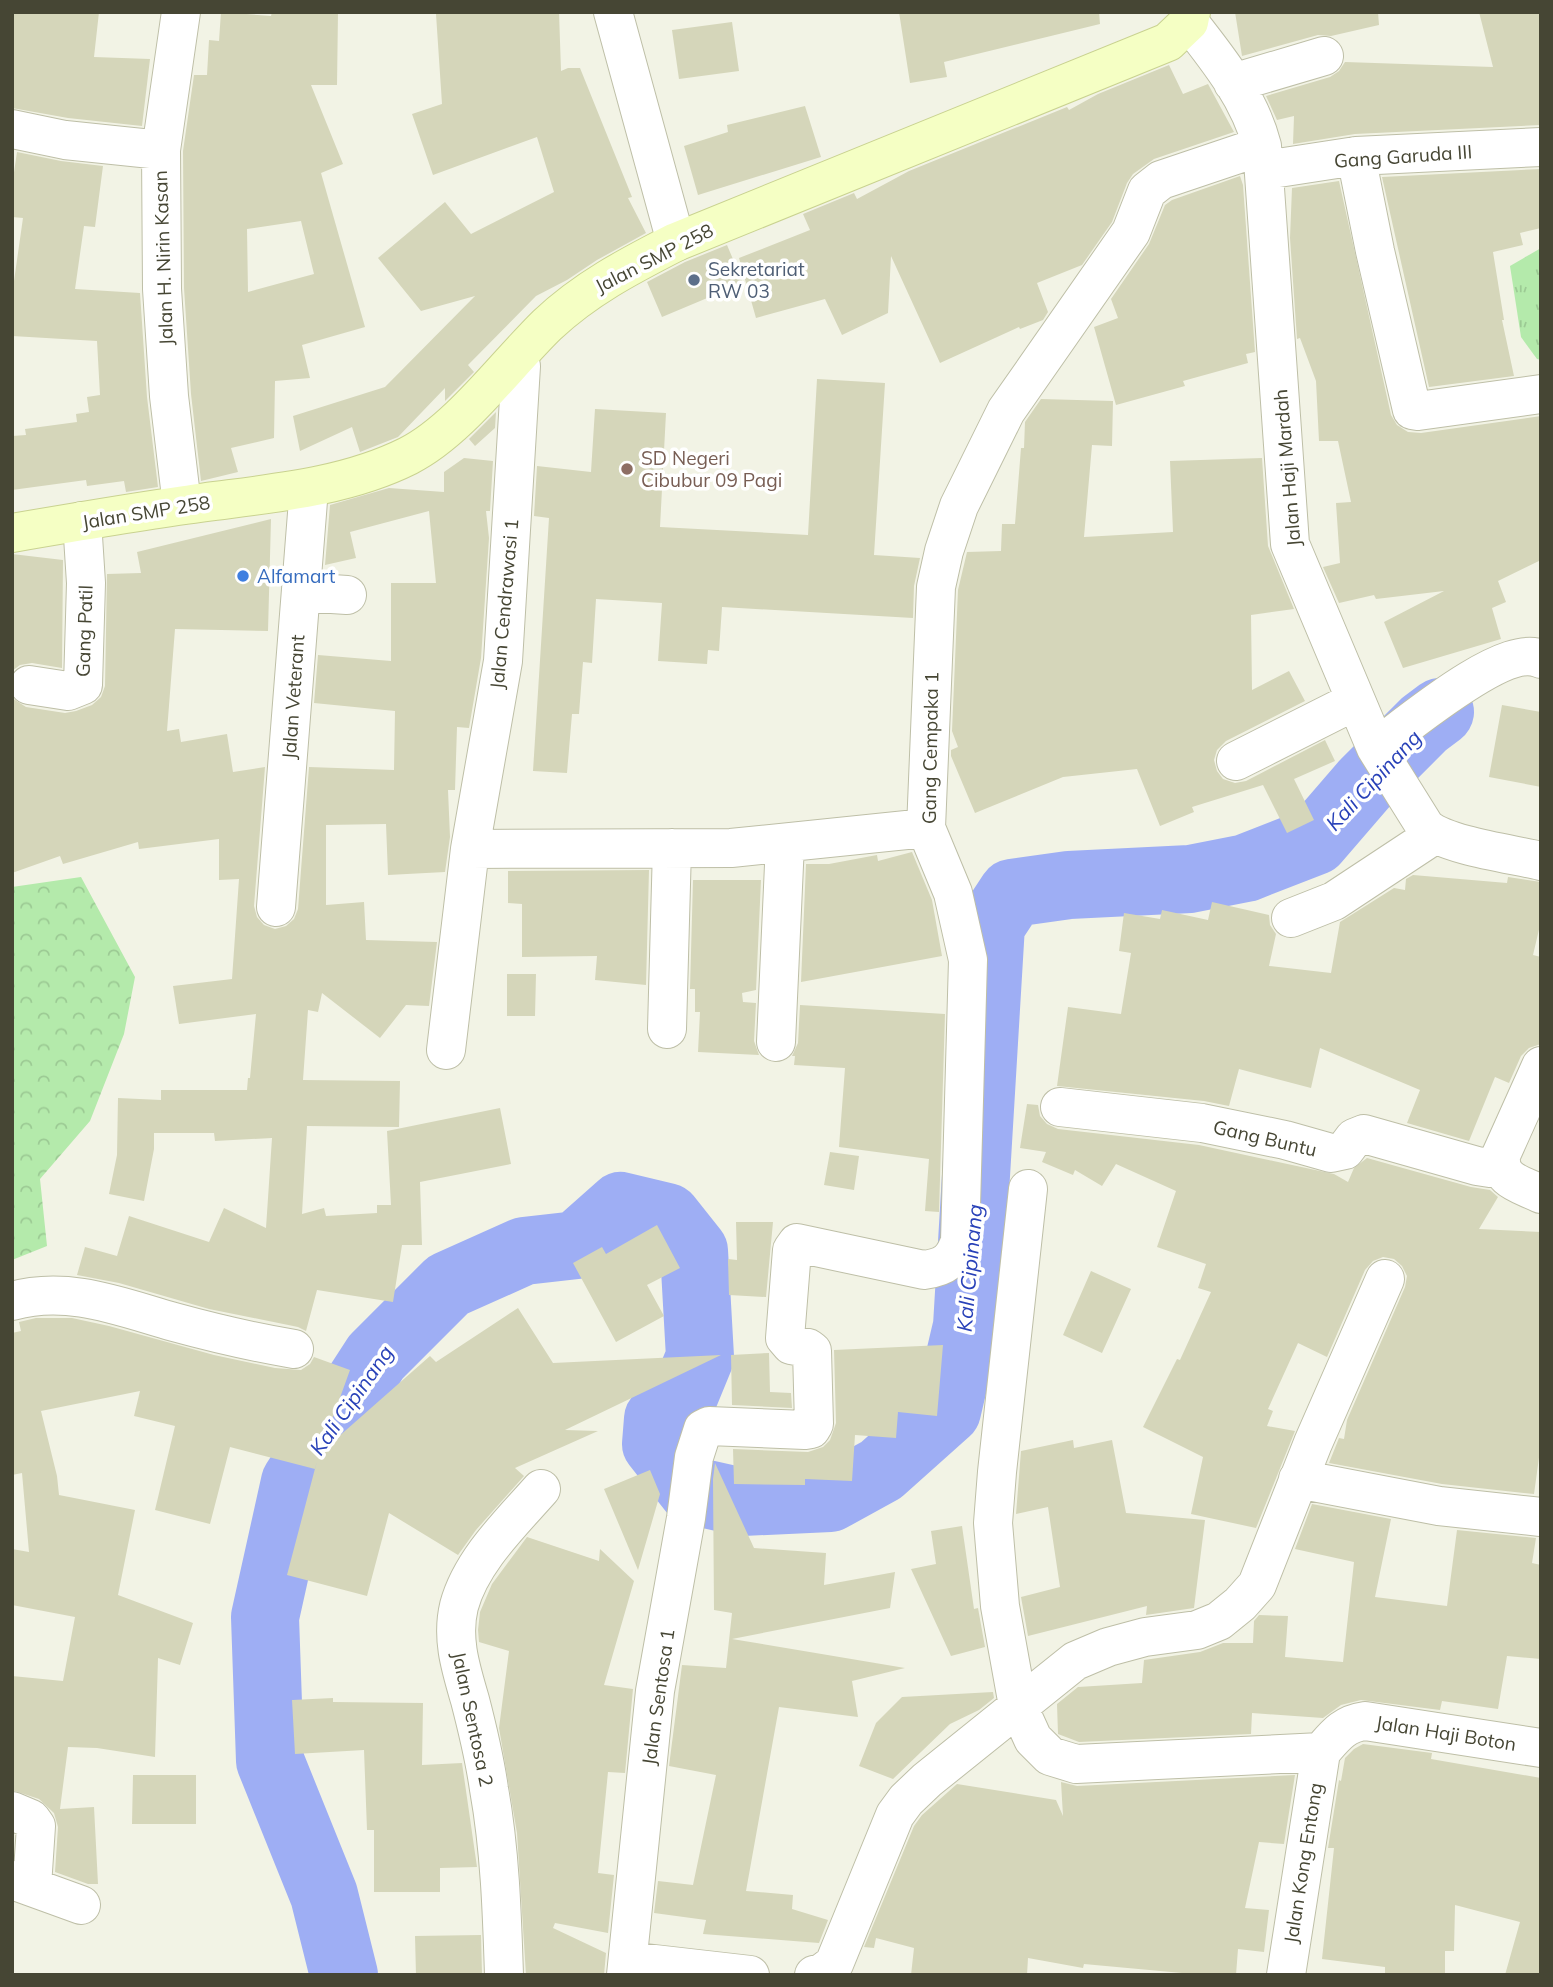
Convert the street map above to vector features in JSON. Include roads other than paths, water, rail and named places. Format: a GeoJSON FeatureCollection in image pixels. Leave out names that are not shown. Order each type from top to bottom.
{"type":"FeatureCollection","features":[{"type":"Feature","properties":{"kind":"street","name":"Jalan H. Nirin Kasan"},"geometry":{"type":"LineString","coordinates":[[181,12],[160,150],[162,289],[169,396],[182,505]]}},
{"type":"Feature","properties":{"kind":"street"},"geometry":{"type":"LineString","coordinates":[[612,12],[676,242]]}},
{"type":"Feature","properties":{"kind":"street","name":"Jalan SMP 258"},"geometry":{"type":"LineString","coordinates":[[12,533],[182,505],[310,488],[409,456],[441,434],[575,299],[614,274],[676,242],[1168,42],[1190,17]]}},
{"type":"Feature","properties":{"kind":"street","name":"Jalan Haji Mardah"},"geometry":{"type":"LineString","coordinates":[[1190,17],[1257,125],[1264,158],[1290,544],[1378,751],[1430,832]]}},
{"type":"Feature","properties":{"kind":"street"},"geometry":{"type":"LineString","coordinates":[[1233,83],[1324,56]]}},
{"type":"Feature","properties":{"kind":"street"},"geometry":{"type":"LineString","coordinates":[[12,129],[65,140],[160,150]]}},
{"type":"Feature","properties":{"kind":"street","name":"Gang Garuda III"},"geometry":{"type":"LineString","coordinates":[[1264,158],[1541,147]]}},
{"type":"Feature","properties":{"kind":"street"},"geometry":{"type":"LineString","coordinates":[[1356,156],[1412,410],[1541,394]]}},
{"type":"Feature","properties":{"kind":"street","name":"Gang Cempaka 1"},"geometry":{"type":"LineString","coordinates":[[709,1426],[805,1430],[811,1429],[814,1424],[812,1351],[791,1345],[785,1338],[792,1250],[797,1242],[924,1270],[944,1265],[957,1251],[960,1241],[968,960],[953,893],[926,828],[936,587],[959,506],[1006,411],[1131,232],[1147,191],[1161,180],[1264,158]]}},
{"type":"Feature","properties":{"kind":"street","name":"Jalan Cendrawasi 1"},"geometry":{"type":"LineString","coordinates":[[446,1050],[470,849],[503,661],[521,366],[518,357]]}},
{"type":"Feature","properties":{"kind":"street","name":"Jalan Veterant"},"geometry":{"type":"LineString","coordinates":[[276,907],[310,488]]}},
{"type":"Feature","properties":{"kind":"street","name":"Gang Patil"},"geometry":{"type":"LineString","coordinates":[[29,685],[68,691],[83,685],[86,583],[82,522]]}},
{"type":"Feature","properties":{"kind":"street"},"geometry":{"type":"LineString","coordinates":[[301,592],[347,595]]}},
{"type":"Feature","properties":{"kind":"street"},"geometry":{"type":"LineString","coordinates":[[1378,751],[1459,686],[1490,669],[1521,657],[1534,656],[1541,659]]}},
{"type":"Feature","properties":{"kind":"street"},"geometry":{"type":"LineString","coordinates":[[1236,761],[1355,701]]}},
{"type":"Feature","properties":{"kind":"street"},"geometry":{"type":"LineString","coordinates":[[470,849],[731,848],[926,828]]}},
{"type":"Feature","properties":{"kind":"street"},"geometry":{"type":"LineString","coordinates":[[1291,918],[1334,901],[1430,832],[1541,861]]}},
{"type":"Feature","properties":{"kind":"street"},"geometry":{"type":"LineString","coordinates":[[776,1042],[785,843]]}},
{"type":"Feature","properties":{"kind":"street"},"geometry":{"type":"LineString","coordinates":[[667,1029],[672,848]]}},
{"type":"Feature","properties":{"kind":"street"},"geometry":{"type":"LineString","coordinates":[[1541,1066],[1501,1155],[1500,1166],[1502,1173],[1511,1180],[1541,1194]]}},
{"type":"Feature","properties":{"kind":"street","name":"Gang Buntu"},"geometry":{"type":"LineString","coordinates":[[1060,1107],[1202,1123],[1285,1140],[1331,1153],[1345,1150],[1354,1138],[1364,1134],[1477,1166],[1500,1166]]}},
{"type":"Feature","properties":{"kind":"street"},"geometry":{"type":"LineString","coordinates":[[1028,1189],[996,1472],[993,1524],[1000,1606],[1018,1706],[1033,1739],[1050,1756],[1076,1764],[1321,1752]]}},
{"type":"Feature","properties":{"kind":"street"},"geometry":{"type":"LineString","coordinates":[[814,1975],[822,1973],[834,1964],[890,1826],[905,1800],[1075,1661],[1108,1647],[1145,1637],[1197,1630],[1219,1621],[1257,1586],[1298,1479],[1385,1279]]}},
{"type":"Feature","properties":{"kind":"street"},"geometry":{"type":"LineString","coordinates":[[12,1301],[40,1295],[79,1296],[223,1335],[294,1349]]}},
{"type":"Feature","properties":{"kind":"street","name":"Jalan Sentosa 1"},"geometry":{"type":"LineString","coordinates":[[627,1968],[655,1691],[700,1436],[703,1429],[709,1426]]}},
{"type":"Feature","properties":{"kind":"street"},"geometry":{"type":"LineString","coordinates":[[1298,1479],[1439,1506],[1541,1517]]}},
{"type":"Feature","properties":{"kind":"street","name":"Jalan Sentosa 2"},"geometry":{"type":"LineString","coordinates":[[504,1975],[499,1867],[489,1788],[455,1635],[459,1606],[466,1586],[489,1549],[541,1489]]}},
{"type":"Feature","properties":{"kind":"street","name":"Jalan Haji Boton"},"geometry":{"type":"LineString","coordinates":[[1321,1752],[1339,1730],[1350,1723],[1365,1721],[1541,1748]]}},
{"type":"Feature","properties":{"kind":"street","name":"Jalan Kong Entong"},"geometry":{"type":"LineString","coordinates":[[1286,1975],[1321,1752]]}},
{"type":"Feature","properties":{"kind":"street"},"geometry":{"type":"LineString","coordinates":[[12,1811],[31,1819],[36,1826],[22,1883],[81,1905]]}},
{"type":"Feature","properties":{"kind":"street"},"geometry":{"type":"LineString","coordinates":[[627,1968],[750,1975]]}},
{"type":"Feature","properties":{"kind":"waterway","name":"Kali Cipinang"},"geometry":{"type":"LineString","coordinates":[[344,1975],[324,1895],[270,1761],[265,1617],[295,1482],[376,1357],[448,1285],[524,1251],[577,1245],[621,1206],[667,1217],[694,1251],[700,1357],[684,1396],[658,1419],[656,1444],[693,1491],[742,1502],[830,1498],[881,1470],[947,1411],[967,1326],[991,925],[1012,893],[1069,885],[1190,879],[1246,868],[1315,841],[1365,783],[1424,724],[1440,712]]}},
{"type":"Feature","properties":{"kind":"place","name":"Sekretariat RW 03"},"geometry":{"type":"Point","coordinates":[694,280]}},
{"type":"Feature","properties":{"kind":"place","name":"SD Negeri Cibubur 09 Pagi"},"geometry":{"type":"Point","coordinates":[627,469]}},
{"type":"Feature","properties":{"kind":"place","name":"Alfamart"},"geometry":{"type":"Point","coordinates":[243,576]}}]}
